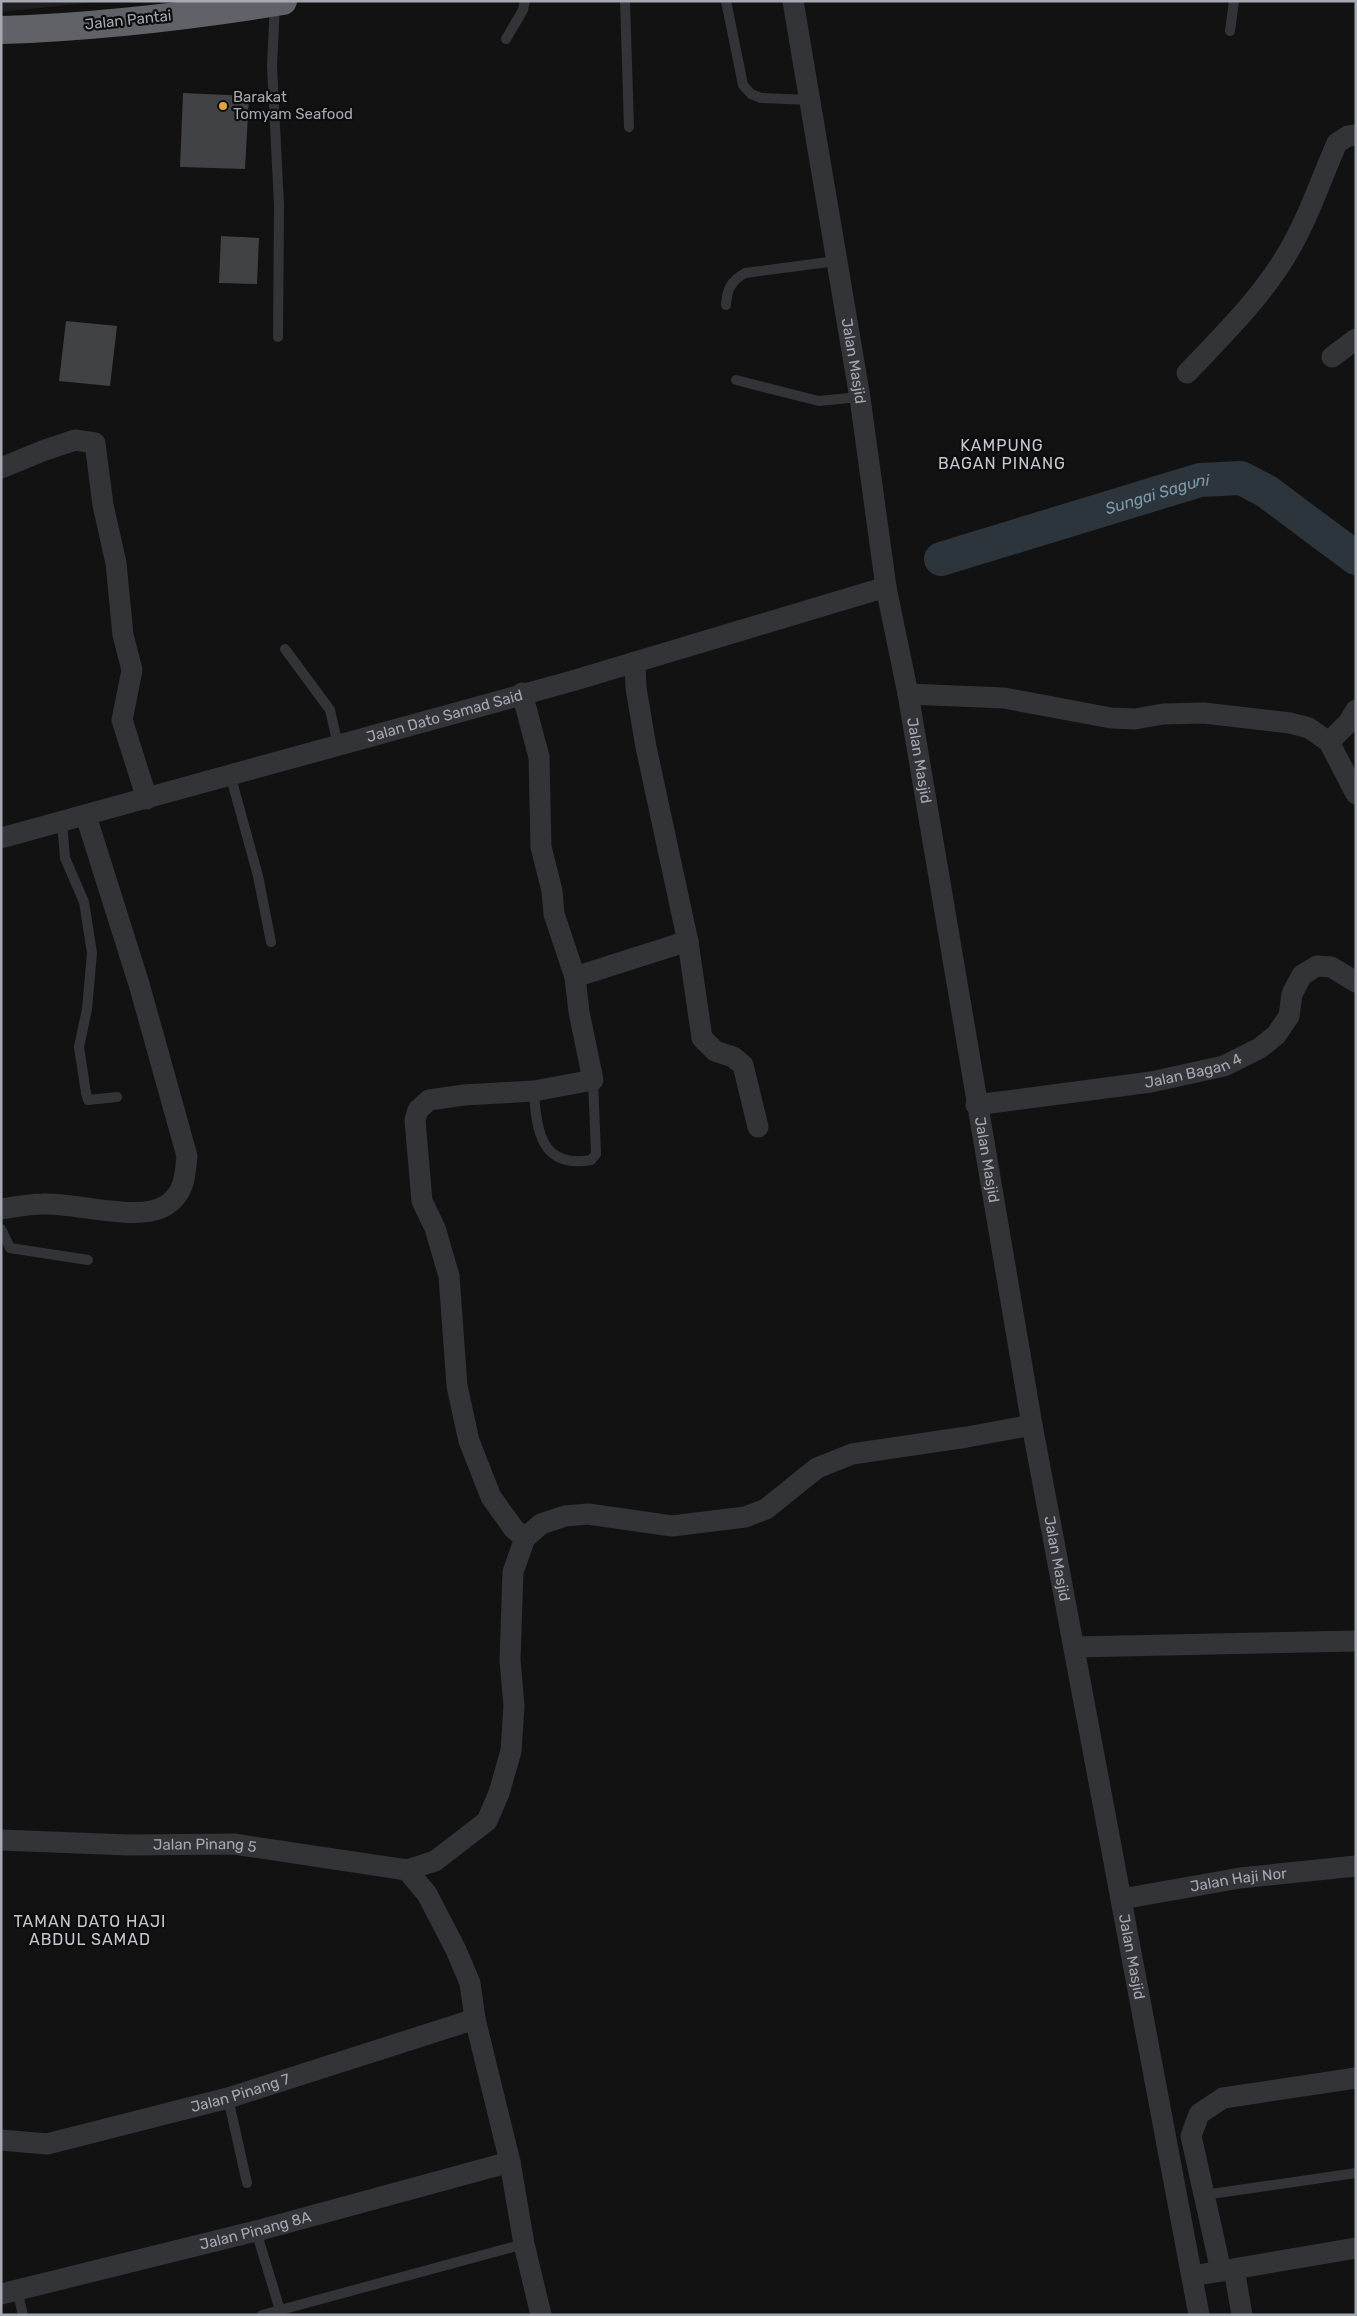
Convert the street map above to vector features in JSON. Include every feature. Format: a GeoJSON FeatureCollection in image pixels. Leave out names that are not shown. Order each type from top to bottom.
{"type":"FeatureCollection","features":[{"type":"Feature","properties":{"kind":"highway","name":"Jalan Pantai"},"geometry":{"type":"LineString","coordinates":[[1,30],[62,27],[279,2]]}},
{"type":"Feature","properties":{"kind":"street","name":"Jalan Masjid"},"geometry":{"type":"LineString","coordinates":[[793,1],[859,397],[886,586],[908,694],[976,1105],[1032,1425],[1199,2315]]}},
{"type":"Feature","properties":{"kind":"street"},"geometry":{"type":"LineString","coordinates":[[1187,373],[1241,316],[1267,283],[1288,253],[1336,142],[1348,136],[1356,136]]}},
{"type":"Feature","properties":{"kind":"street"},"geometry":{"type":"LineString","coordinates":[[1332,357],[1356,339]]}},
{"type":"Feature","properties":{"kind":"street"},"geometry":{"type":"LineString","coordinates":[[1,468],[75,440],[95,443],[103,505],[116,563],[123,635],[132,670],[122,720],[146,798]]}},
{"type":"Feature","properties":{"kind":"street","name":"Jalan Dato Samad Said"},"geometry":{"type":"LineString","coordinates":[[1,838],[86,816],[230,774],[635,662],[886,586]]}},
{"type":"Feature","properties":{"kind":"street"},"geometry":{"type":"LineString","coordinates":[[635,662],[636,688],[646,747],[688,941],[702,1038],[715,1051],[733,1057],[743,1065],[758,1127]]}},
{"type":"Feature","properties":{"kind":"street"},"geometry":{"type":"LineString","coordinates":[[522,694],[539,757],[540,847],[552,891],[554,914],[575,977],[579,1012],[593,1080],[534,1091],[464,1095],[429,1100],[418,1110],[415,1120],[422,1201],[435,1228],[449,1276],[457,1386],[470,1441],[491,1497],[514,1529],[525,1538]]}},
{"type":"Feature","properties":{"kind":"street"},"geometry":{"type":"LineString","coordinates":[[908,694],[1004,698],[1111,718],[1135,719],[1164,714],[1204,713],[1268,719],[1309,728],[1329,742],[1356,794]]}},
{"type":"Feature","properties":{"kind":"street"},"geometry":{"type":"LineString","coordinates":[[1329,742],[1348,723],[1356,710]]}},
{"type":"Feature","properties":{"kind":"street"},"geometry":{"type":"LineString","coordinates":[[1,1209],[44,1204],[131,1212],[156,1210],[168,1205],[184,1184],[187,1156],[139,984],[86,816]]}},
{"type":"Feature","properties":{"kind":"street"},"geometry":{"type":"LineString","coordinates":[[575,977],[688,941]]}},
{"type":"Feature","properties":{"kind":"street","name":"Jalan Bagan 4"},"geometry":{"type":"LineString","coordinates":[[976,1105],[1151,1082],[1224,1066],[1260,1048],[1276,1034],[1289,1016],[1292,994],[1302,976],[1316,966],[1331,967],[1356,982]]}},
{"type":"Feature","properties":{"kind":"street"},"geometry":{"type":"LineString","coordinates":[[542,2315],[524,2244],[510,2162],[475,2019],[470,1983],[456,1950],[427,1894],[407,1870],[435,1861],[487,1821],[499,1793],[511,1751],[514,1706],[510,1660],[513,1572],[525,1538],[541,1524],[565,1516],[588,1514],[672,1526],[745,1516],[766,1509],[817,1468],[852,1454],[967,1437],[1032,1425]]}},
{"type":"Feature","properties":{"kind":"street"},"geometry":{"type":"LineString","coordinates":[[1074,1647],[1356,1641]]}},
{"type":"Feature","properties":{"kind":"street","name":"Jalan Pinang 5"},"geometry":{"type":"LineString","coordinates":[[2,1841],[128,1845],[234,1844],[407,1870]]}},
{"type":"Feature","properties":{"kind":"street","name":"Jalan Haji Nor"},"geometry":{"type":"LineString","coordinates":[[1122,1900],[1204,1884],[1356,1866]]}},
{"type":"Feature","properties":{"kind":"street","name":"Jalan Pinang 7"},"geometry":{"type":"LineString","coordinates":[[1,2140],[47,2144],[228,2098],[475,2019]]}},
{"type":"Feature","properties":{"kind":"street"},"geometry":{"type":"LineString","coordinates":[[1242,2315],[1204,2195],[1191,2136],[1199,2114],[1223,2098],[1356,2078]]}},
{"type":"Feature","properties":{"kind":"street","name":"Jalan Pinang 8A"},"geometry":{"type":"LineString","coordinates":[[9,2292],[256,2231],[510,2162]]}},
{"type":"Feature","properties":{"kind":"street"},"geometry":{"type":"LineString","coordinates":[[1192,2276],[1356,2248]]}},
{"type":"Feature","properties":{"kind":"lane"},"geometry":{"type":"LineString","coordinates":[[506,39],[523,10],[525,1]]}},
{"type":"Feature","properties":{"kind":"lane"},"geometry":{"type":"LineString","coordinates":[[625,1],[628,127]]}},
{"type":"Feature","properties":{"kind":"lane"},"geometry":{"type":"LineString","coordinates":[[726,1],[744,85],[751,94],[761,98],[810,100]]}},
{"type":"Feature","properties":{"kind":"lane"},"geometry":{"type":"LineString","coordinates":[[1230,31],[1234,1]]}},
{"type":"Feature","properties":{"kind":"lane"},"geometry":{"type":"LineString","coordinates":[[278,337],[279,205],[272,66],[279,2]]}},
{"type":"Feature","properties":{"kind":"lane"},"geometry":{"type":"LineString","coordinates":[[726,305],[727,292],[734,280],[745,273],[836,260]]}},
{"type":"Feature","properties":{"kind":"lane"},"geometry":{"type":"LineString","coordinates":[[736,380],[752,382],[790,395],[819,401],[859,397]]}},
{"type":"Feature","properties":{"kind":"lane"},"geometry":{"type":"LineString","coordinates":[[285,649],[330,710],[338,745]]}},
{"type":"Feature","properties":{"kind":"lane"},"geometry":{"type":"LineString","coordinates":[[230,774],[258,876],[271,942]]}},
{"type":"Feature","properties":{"kind":"lane"},"geometry":{"type":"LineString","coordinates":[[62,822],[65,858],[84,902],[92,953],[87,1010],[79,1047],[86,1093],[89,1100],[116,1097]]}},
{"type":"Feature","properties":{"kind":"lane"},"geometry":{"type":"LineString","coordinates":[[534,1091],[535,1116],[541,1136],[550,1151],[560,1160],[579,1162],[591,1160],[596,1154],[593,1080]]}},
{"type":"Feature","properties":{"kind":"lane"},"geometry":{"type":"LineString","coordinates":[[1,1229],[10,1248],[88,1260]]}},
{"type":"Feature","properties":{"kind":"lane"},"geometry":{"type":"LineString","coordinates":[[228,2098],[247,2184]]}},
{"type":"Feature","properties":{"kind":"lane"},"geometry":{"type":"LineString","coordinates":[[1204,2195],[1356,2173]]}},
{"type":"Feature","properties":{"kind":"lane"},"geometry":{"type":"LineString","coordinates":[[256,2231],[280,2310]]}},
{"type":"Feature","properties":{"kind":"lane"},"geometry":{"type":"LineString","coordinates":[[262,2315],[524,2244]]}},
{"type":"Feature","properties":{"kind":"lane"},"geometry":{"type":"LineString","coordinates":[[9,2292],[23,2315]]}},
{"type":"Feature","properties":{"kind":"shaded area"},"geometry":{"type":"Polygon","coordinates":[[[1,1],[105,1],[1,12],[1,1]]]}},
{"type":"Feature","properties":{"kind":"building"},"geometry":{"type":"Polygon","coordinates":[[[183,93],[249,96],[245,169],[180,167],[183,93]]]}},
{"type":"Feature","properties":{"kind":"building"},"geometry":{"type":"Polygon","coordinates":[[[221,236],[259,238],[257,284],[219,283],[221,236]]]}},
{"type":"Feature","properties":{"kind":"building"},"geometry":{"type":"Polygon","coordinates":[[[66,321],[117,326],[110,386],[59,381],[66,321]]]}},
{"type":"Feature","properties":{"kind":"waterway","name":"Sungai Saguni"},"geometry":{"type":"LineString","coordinates":[[941,559],[1200,480],[1241,478],[1266,491],[1356,558]]}},
{"type":"Feature","properties":{"kind":"place","name":"Barakat Tomyam Seafood"},"geometry":{"type":"Point","coordinates":[223,106]}},
{"type":"Feature","properties":{"kind":"district","name":"KAMPUNG BAGAN PINANG"},"geometry":{"type":"Point","coordinates":[1002,454]}},
{"type":"Feature","properties":{"kind":"district","name":"TAMAN DATO HAJI ABDUL SAMAD"},"geometry":{"type":"Point","coordinates":[90,1930]}}]}
